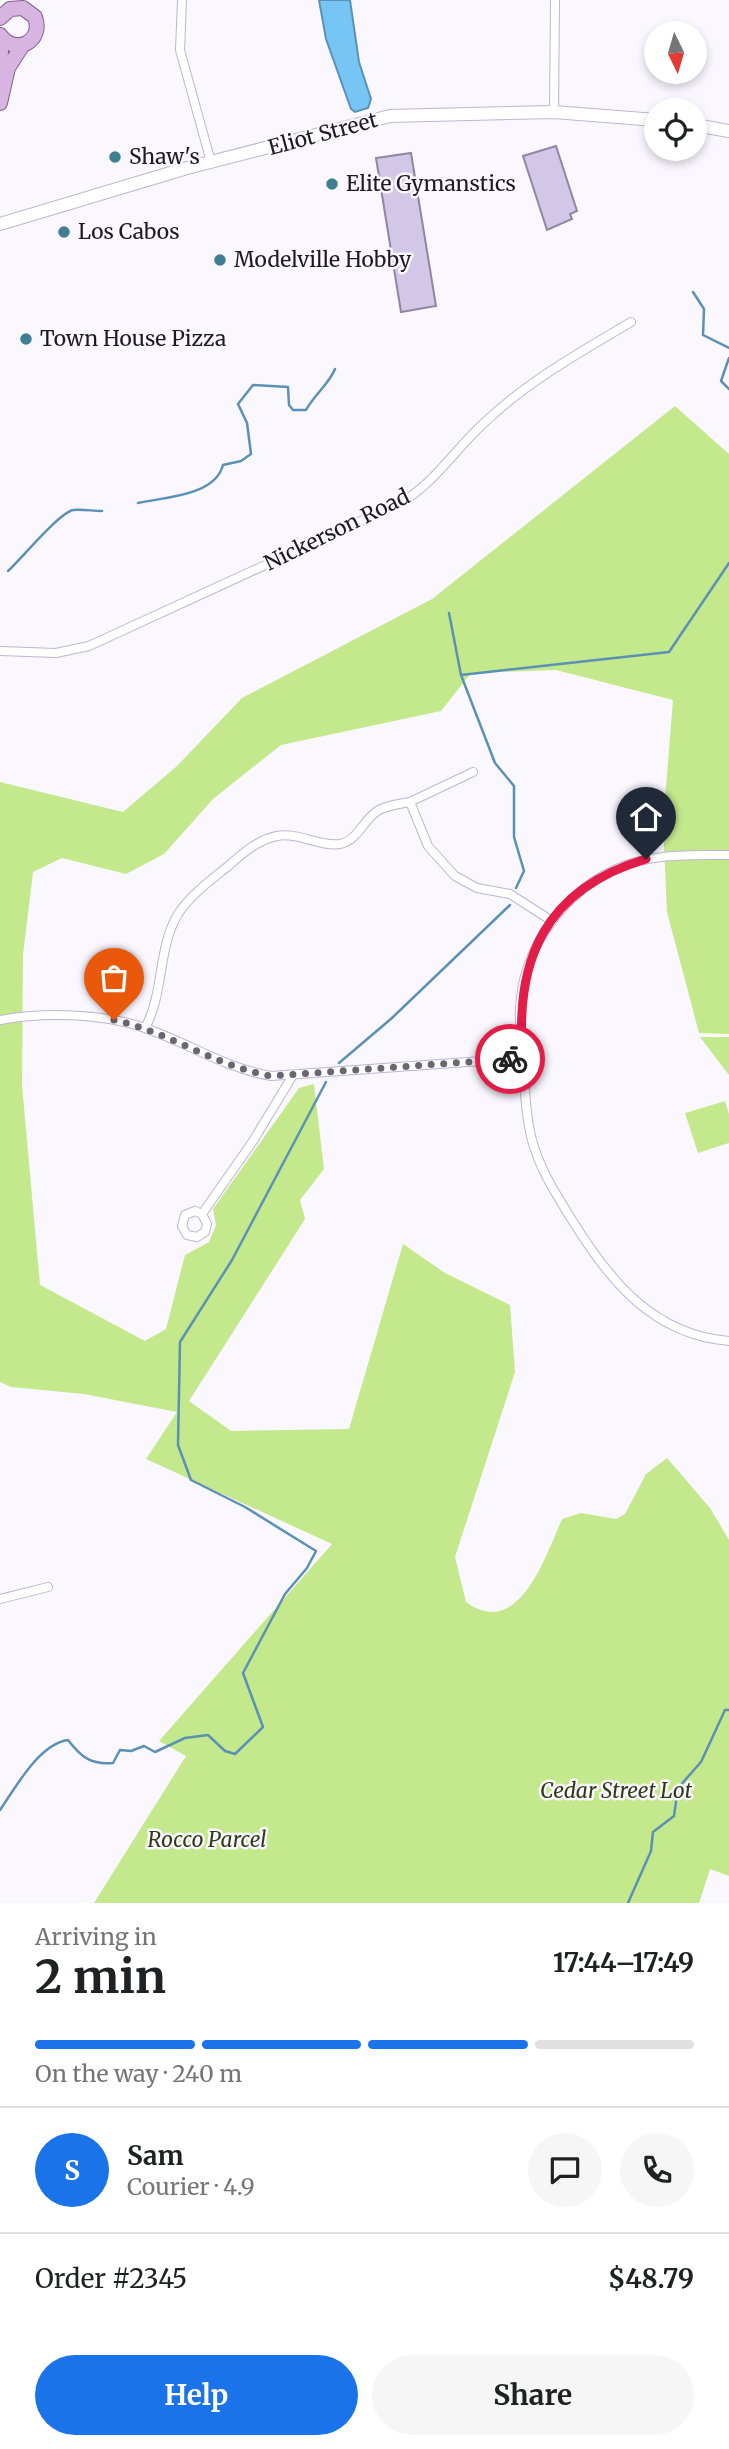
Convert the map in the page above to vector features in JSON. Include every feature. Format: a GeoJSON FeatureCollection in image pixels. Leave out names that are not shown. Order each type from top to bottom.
{"type":"FeatureCollection","features":[{"type":"Feature","properties":{"kind":"main road"},"geometry":{"type":"LineString","coordinates":[[0,103],[8,68],[22,46],[33,40],[38,29],[31,6],[8,10]]}},
{"type":"Feature","properties":{"kind":"main road"},"geometry":{"type":"LineString","coordinates":[[1,36],[11,45],[22,46]]}},
{"type":"Feature","properties":{"kind":"main road"},"geometry":{"type":"LineString","coordinates":[[0,66],[1,36]]}},
{"type":"Feature","properties":{"kind":"main road","name":"Eliot Street"},"geometry":{"type":"LineString","coordinates":[[0,224],[211,162],[390,116],[554,112],[644,119]]}},
{"type":"Feature","properties":{"kind":"main road"},"geometry":{"type":"LineString","coordinates":[[707,127],[729,131]]}},
{"type":"Feature","properties":{"kind":"main road"},"geometry":{"type":"LineString","coordinates":[[0,217],[24,217]]}},
{"type":"Feature","properties":{"kind":"street"},"geometry":{"type":"LineString","coordinates":[[182,0],[180,50],[211,162]]}},
{"type":"Feature","properties":{"kind":"street"},"geometry":{"type":"LineString","coordinates":[[554,112],[555,0]]}},
{"type":"Feature","properties":{"kind":"street","name":"Nickerson Road"},"geometry":{"type":"LineString","coordinates":[[0,651],[57,653],[89,646],[400,503],[422,488],[486,421],[517,396],[558,366],[631,322]]}},
{"type":"Feature","properties":{"kind":"street"},"geometry":{"type":"LineString","coordinates":[[145,1028],[153,1010],[169,935],[180,912],[195,893],[249,848],[267,839],[287,835],[339,844],[353,838],[364,822],[378,810],[411,802],[473,772]]}},
{"type":"Feature","properties":{"kind":"street"},"geometry":{"type":"LineString","coordinates":[[411,802],[428,846],[455,876],[477,888],[510,894],[552,921]]}},
{"type":"Feature","properties":{"kind":"street"},"geometry":{"type":"LineString","coordinates":[[729,855],[658,858],[623,866],[589,884],[552,921],[526,971],[520,1006],[529,1126],[538,1159],[556,1195],[599,1263],[630,1297],[661,1320],[687,1331],[729,1341]]}},
{"type":"Feature","properties":{"kind":"street"},"geometry":{"type":"LineString","coordinates":[[0,1020],[87,1017],[145,1028],[240,1070],[293,1076],[523,1058]]}},
{"type":"Feature","properties":{"kind":"street"},"geometry":{"type":"LineString","coordinates":[[202,1213],[253,1141],[293,1076]]}},
{"type":"Feature","properties":{"kind":"street"},"geometry":{"type":"LineString","coordinates":[[0,1599],[48,1587]]}},
{"type":"Feature","properties":{"kind":"green space"},"geometry":{"type":"Polygon","coordinates":[[[675,406],[729,454],[729,1034],[699,1033],[667,912],[663,824],[673,700],[556,670],[471,673],[441,711],[281,745],[213,799],[164,854],[126,874],[62,858],[33,872],[23,955],[22,1085],[40,1285],[145,1341],[166,1329],[185,1255],[209,1242],[216,1225],[213,1209],[299,1088],[314,1084],[324,1169],[300,1200],[305,1219],[189,1401],[231,1431],[349,1429],[403,1244],[445,1273],[510,1305],[515,1372],[455,1557],[466,1602],[485,1611],[501,1611],[515,1602],[528,1589],[539,1571],[562,1519],[581,1513],[616,1519],[625,1514],[646,1474],[667,1458],[710,1508],[729,1540],[729,1876],[710,1869],[699,1903],[94,1903],[186,1756],[159,1741],[332,1544],[146,1459],[177,1412],[84,1394],[11,1387],[0,1382],[0,782],[123,812],[177,766],[242,698],[432,599],[675,406]]]}},
{"type":"Feature","properties":{"kind":"green space"},"geometry":{"type":"Polygon","coordinates":[[[700,1037],[729,1037],[729,1075],[700,1037]]]}},
{"type":"Feature","properties":{"kind":"green space"},"geometry":{"type":"Polygon","coordinates":[[[725,1101],[729,1114],[729,1143],[698,1153],[685,1113],[725,1101]]]}},
{"type":"Feature","properties":{"kind":"water"},"geometry":{"type":"Polygon","coordinates":[[[319,0],[350,0],[359,62],[371,99],[368,108],[355,112],[351,109],[326,39],[319,0]]]}},
{"type":"Feature","properties":{"kind":"building"},"geometry":{"type":"Polygon","coordinates":[[[556,146],[577,211],[570,214],[572,219],[547,230],[523,156],[556,146]]]}},
{"type":"Feature","properties":{"kind":"building"},"geometry":{"type":"Polygon","coordinates":[[[411,153],[436,306],[401,312],[376,158],[411,153]]]}},
{"type":"Feature","properties":{"kind":"waterway"},"geometry":{"type":"LineString","coordinates":[[693,292],[704,309],[703,335],[729,348]]}},
{"type":"Feature","properties":{"kind":"waterway"},"geometry":{"type":"LineString","coordinates":[[729,358],[721,381],[729,389]]}},
{"type":"Feature","properties":{"kind":"waterway"},"geometry":{"type":"LineString","coordinates":[[138,503],[175,497],[200,489],[218,475],[223,465],[241,461],[251,454],[247,423],[238,404],[253,385],[288,387],[289,405],[293,410],[306,410],[335,369]]}},
{"type":"Feature","properties":{"kind":"waterway"},"geometry":{"type":"LineString","coordinates":[[8,571],[67,513],[73,510],[102,511]]}},
{"type":"Feature","properties":{"kind":"waterway"},"geometry":{"type":"LineString","coordinates":[[461,675],[669,652],[729,563]]}},
{"type":"Feature","properties":{"kind":"waterway"},"geometry":{"type":"LineString","coordinates":[[449,613],[461,675],[495,763],[514,786],[514,837],[524,871],[516,888]]}},
{"type":"Feature","properties":{"kind":"waterway"},"geometry":{"type":"LineString","coordinates":[[339,1063],[392,1018],[510,905]]}},
{"type":"Feature","properties":{"kind":"waterway"},"geometry":{"type":"LineString","coordinates":[[0,1810],[29,1768],[47,1749],[57,1743],[68,1740],[87,1759],[99,1763],[113,1763],[120,1750],[131,1751],[144,1746],[155,1752],[185,1738],[208,1735],[225,1751],[235,1754],[263,1727],[243,1673],[285,1594],[307,1568],[316,1551],[245,1507],[191,1480],[178,1445],[180,1342],[232,1260],[326,1082]]}},
{"type":"Feature","properties":{"kind":"waterway"},"geometry":{"type":"LineString","coordinates":[[628,1903],[651,1851],[653,1832],[674,1816],[678,1788],[701,1762],[725,1710],[729,1710]]}},
{"type":"Feature","properties":{"kind":"way so far"},"geometry":{"type":"LineString","coordinates":[[114,1020],[145,1028],[240,1070],[271,1076],[510,1059]]}},
{"type":"Feature","properties":{"kind":"place","name":"Shaw's"},"geometry":{"type":"Point","coordinates":[115,157]}},
{"type":"Feature","properties":{"kind":"place","name":"Elite Gymanstics"},"geometry":{"type":"Point","coordinates":[332,184]}},
{"type":"Feature","properties":{"kind":"place","name":"Los Cabos"},"geometry":{"type":"Point","coordinates":[64,232]}},
{"type":"Feature","properties":{"kind":"place","name":"Modelville Hobby"},"geometry":{"type":"Point","coordinates":[220,260]}},
{"type":"Feature","properties":{"kind":"place","name":"Town House Pizza"},"geometry":{"type":"Point","coordinates":[26,339]}},
{"type":"Feature","properties":{"kind":"route"},"geometry":{"type":"LineString","coordinates":[[510,1059],[523,1058],[520,1006],[526,971],[533,952],[552,921],[589,884],[616,869],[646,859]]}},
{"type":"Feature","properties":{"kind":"park label","name":"Cedar Street Lot"},"geometry":{"type":"Point","coordinates":[616,1791]}},
{"type":"Feature","properties":{"kind":"park label","name":"Rocco Parcel"},"geometry":{"type":"Point","coordinates":[207,1840]}}]}
